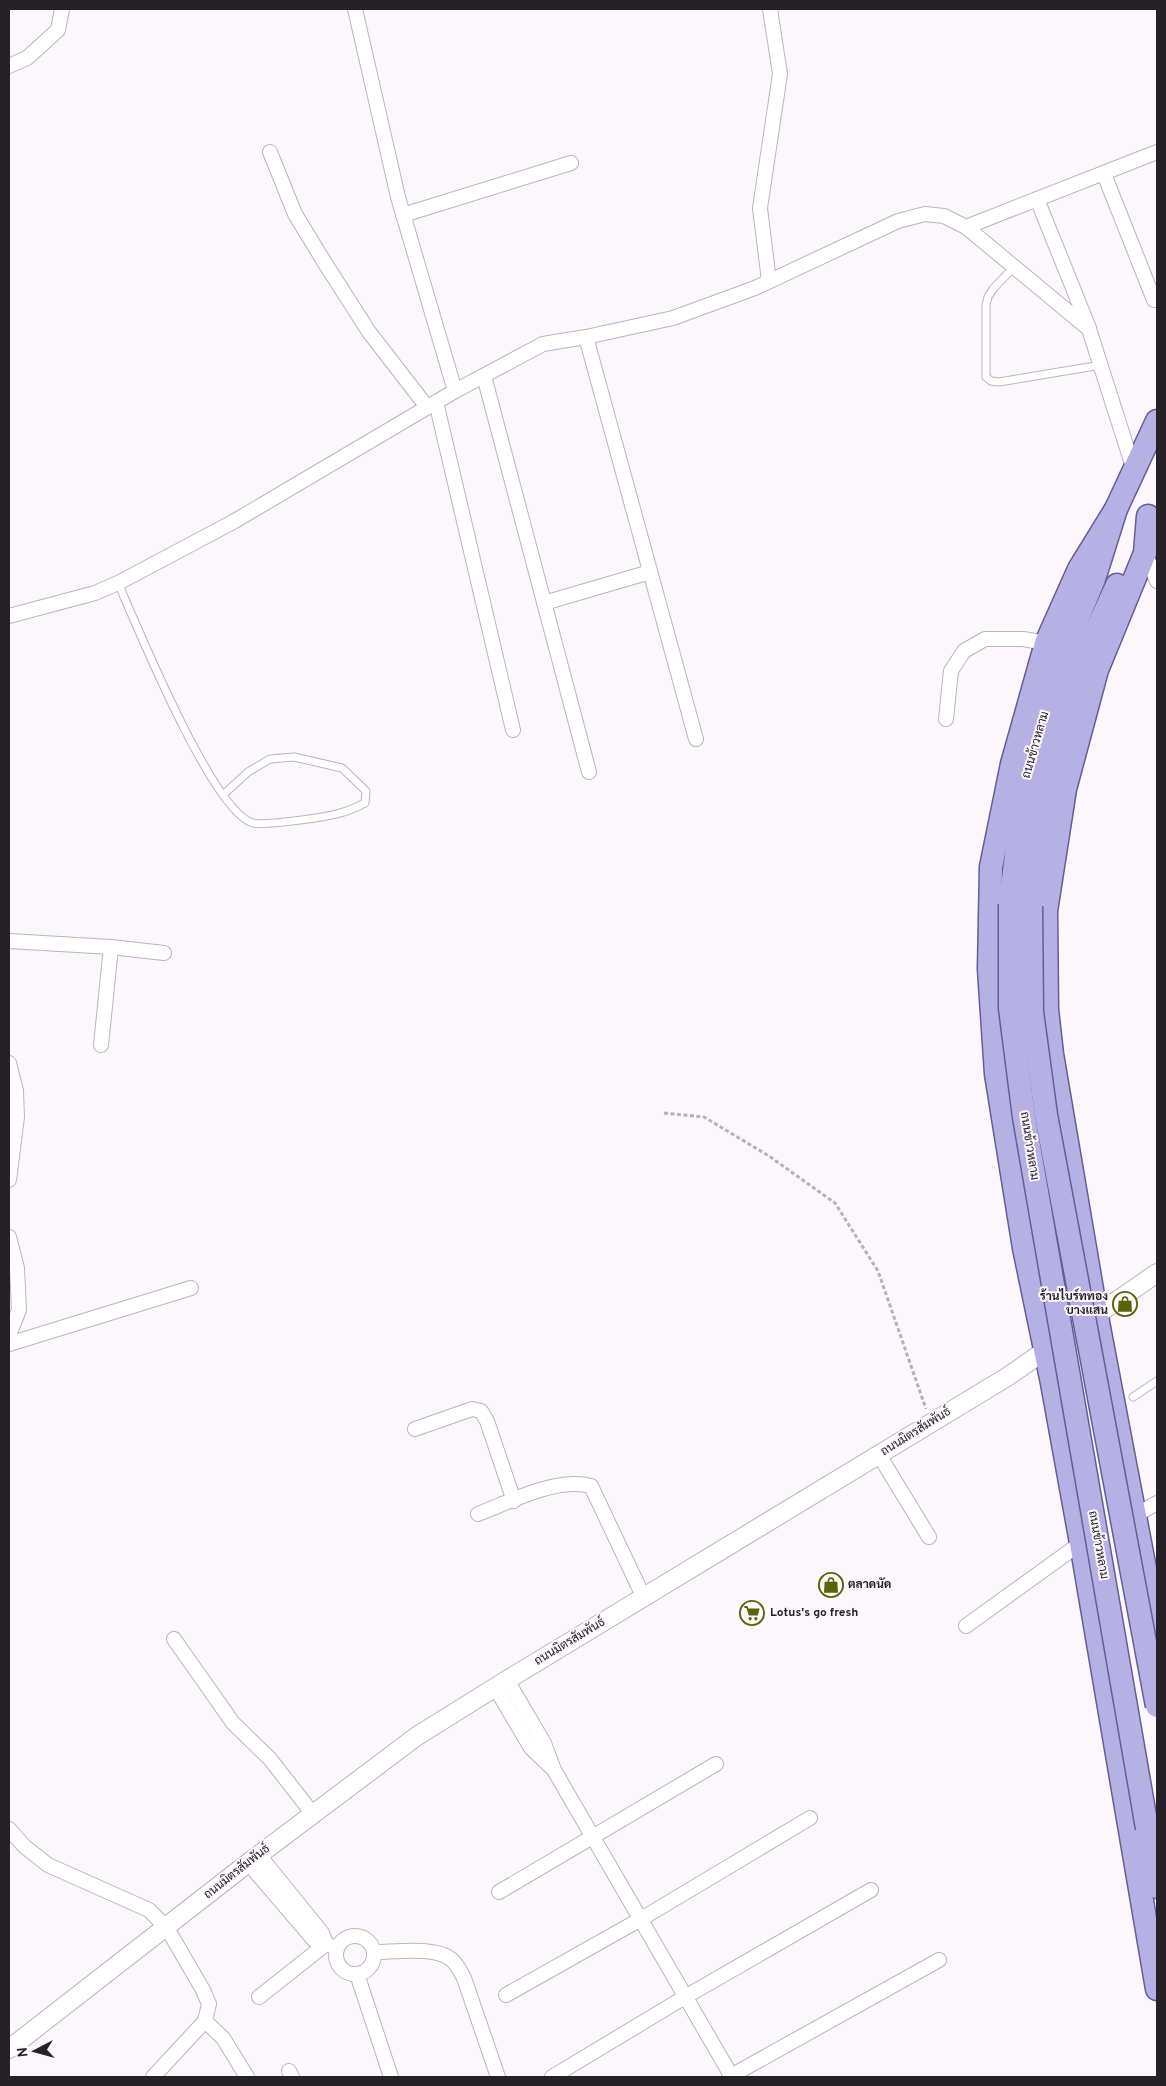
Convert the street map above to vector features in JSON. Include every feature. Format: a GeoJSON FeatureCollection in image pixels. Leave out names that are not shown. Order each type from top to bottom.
{"type":"FeatureCollection","features":[{"type":"Feature","properties":{"kind":"main road","name":"ถนนข้าวหลาม"},"geometry":{"type":"LineString","coordinates":[[1157,421],[1116,509],[1094,579],[1061,659],[1025,783],[1020,905],[1010,1008],[1024,1117],[1157,1887]]}},
{"type":"Feature","properties":{"kind":"main road","name":"ถนนข้าวหลาม"},"geometry":{"type":"LineString","coordinates":[[1153,507],[1081,664],[1046,788],[1020,905],[1046,1115],[1157,1706]]}},
{"type":"Feature","properties":{"kind":"main road"},"geometry":{"type":"LineString","coordinates":[[1153,507],[1146,553],[1097,670],[1065,789],[1046,911],[1048,1010],[1052,1054],[1097,1316],[1136,1515],[1152,1579],[1157,1633]]}},
{"type":"Feature","properties":{"kind":"main road"},"geometry":{"type":"LineString","coordinates":[[1116,509],[1079,569],[1046,643],[1012,764],[991,868],[989,969],[996,1074],[1024,1248],[1046,1351],[1081,1543],[1157,1989]]}},
{"type":"Feature","properties":{"kind":"main road"},"geometry":{"type":"LineString","coordinates":[[996,1074],[1005,1095],[1011,1102],[1021,1105],[1037,1102],[1044,1098],[1052,1089],[1052,1054]]}},
{"type":"Feature","properties":{"kind":"main road"},"geometry":{"type":"LineString","coordinates":[[1024,1248],[1039,1278],[1045,1284],[1057,1287],[1069,1282],[1079,1258],[1083,1232]]}},
{"type":"Feature","properties":{"kind":"main road"},"geometry":{"type":"LineString","coordinates":[[1066,1463],[1065,1443],[1067,1427],[1073,1415],[1083,1408],[1095,1410],[1104,1417],[1115,1432],[1126,1461]]}},
{"type":"Feature","properties":{"kind":"main road"},"geometry":{"type":"LineString","coordinates":[[1098,1646],[1100,1603],[1106,1591],[1116,1584],[1128,1586],[1137,1593],[1147,1608],[1157,1633]]}},
{"type":"Feature","properties":{"kind":"street"},"geometry":{"type":"LineString","coordinates":[[9,66],[28,58],[58,30],[62,9]]}},
{"type":"Feature","properties":{"kind":"street"},"geometry":{"type":"LineString","coordinates":[[355,9],[403,215],[455,391]]}},
{"type":"Feature","properties":{"kind":"street"},"geometry":{"type":"LineString","coordinates":[[769,281],[760,208],[780,74],[770,9]]}},
{"type":"Feature","properties":{"kind":"street"},"geometry":{"type":"LineString","coordinates":[[270,152],[295,214],[369,332],[432,405],[514,730]]}},
{"type":"Feature","properties":{"kind":"street"},"geometry":{"type":"LineString","coordinates":[[966,227],[1157,152]]}},
{"type":"Feature","properties":{"kind":"street"},"geometry":{"type":"LineString","coordinates":[[403,215],[571,163]]}},
{"type":"Feature","properties":{"kind":"street"},"geometry":{"type":"LineString","coordinates":[[1104,174],[1154,300]]}},
{"type":"Feature","properties":{"kind":"street"},"geometry":{"type":"LineString","coordinates":[[1037,199],[1089,328],[1134,470]]}},
{"type":"Feature","properties":{"kind":"street"},"geometry":{"type":"LineString","coordinates":[[9,616],[95,593],[118,583],[233,522],[455,391],[543,344],[586,337],[673,318],[769,281],[898,221],[925,214],[944,216],[966,227],[1013,268],[1089,328]]}},
{"type":"Feature","properties":{"kind":"street"},"geometry":{"type":"LineString","coordinates":[[586,337],[696,739]]}},
{"type":"Feature","properties":{"kind":"street"},"geometry":{"type":"LineString","coordinates":[[484,376],[589,772]]}},
{"type":"Feature","properties":{"kind":"street"},"geometry":{"type":"LineString","coordinates":[[1146,553],[1157,581]]}},
{"type":"Feature","properties":{"kind":"street"},"geometry":{"type":"LineString","coordinates":[[544,603],[650,572]]}},
{"type":"Feature","properties":{"kind":"street"},"geometry":{"type":"LineString","coordinates":[[946,719],[951,671],[964,651],[985,639],[1046,643]]}},
{"type":"Feature","properties":{"kind":"street"},"geometry":{"type":"LineString","coordinates":[[9,941],[111,947],[164,953]]}},
{"type":"Feature","properties":{"kind":"street"},"geometry":{"type":"LineString","coordinates":[[101,1045],[111,947]]}},
{"type":"Feature","properties":{"kind":"street"},"geometry":{"type":"LineString","coordinates":[[9,1063],[16,1091],[17,1117],[9,1180]]}},
{"type":"Feature","properties":{"kind":"street"},"geometry":{"type":"LineString","coordinates":[[9,1237],[17,1268],[19,1310],[9,1335]]}},
{"type":"Feature","properties":{"kind":"street","name":"ถนนมิตรสัมพันธ์"},"geometry":{"type":"LineString","coordinates":[[9,2049],[167,1928],[253,1859],[417,1736],[501,1683],[931,1423],[1046,1351],[1157,1274]]}},
{"type":"Feature","properties":{"kind":"street"},"geometry":{"type":"LineString","coordinates":[[9,1344],[191,1288]]}},
{"type":"Feature","properties":{"kind":"street"},"geometry":{"type":"LineString","coordinates":[[415,1429],[472,1409],[481,1411],[487,1421],[514,1501]]}},
{"type":"Feature","properties":{"kind":"street"},"geometry":{"type":"LineString","coordinates":[[879,1455],[929,1537]]}},
{"type":"Feature","properties":{"kind":"street"},"geometry":{"type":"LineString","coordinates":[[478,1514],[560,1485],[580,1484],[590,1486],[644,1598]]}},
{"type":"Feature","properties":{"kind":"street"},"geometry":{"type":"LineString","coordinates":[[1136,1515],[1157,1503]]}},
{"type":"Feature","properties":{"kind":"street"},"geometry":{"type":"LineString","coordinates":[[966,1626],[1081,1543]]}},
{"type":"Feature","properties":{"kind":"street"},"geometry":{"type":"LineString","coordinates":[[174,1639],[233,1723],[270,1758],[313,1814]]}},
{"type":"Feature","properties":{"kind":"street"},"geometry":{"type":"LineString","coordinates":[[501,1683],[544,1743],[554,1770],[731,2077],[939,1960]]}},
{"type":"Feature","properties":{"kind":"street"},"geometry":{"type":"LineString","coordinates":[[499,1892],[716,1764]]}},
{"type":"Feature","properties":{"kind":"street"},"geometry":{"type":"LineString","coordinates":[[506,1995],[641,1919],[810,1818]]}},
{"type":"Feature","properties":{"kind":"street"},"geometry":{"type":"LineString","coordinates":[[9,1830],[24,1846],[48,1865],[149,1910],[167,1928],[204,1990],[209,2004],[205,2021],[153,2077]]}},
{"type":"Feature","properties":{"kind":"street"},"geometry":{"type":"LineString","coordinates":[[253,1859],[322,1933],[331,1946],[336,1955],[340,1967],[345,1971],[357,1974],[363,1972],[372,1964],[374,1952],[369,1940],[357,1935],[345,1938],[331,1946],[259,1997]]}},
{"type":"Feature","properties":{"kind":"street"},"geometry":{"type":"LineString","coordinates":[[552,2077],[871,1890]]}},
{"type":"Feature","properties":{"kind":"street"},"geometry":{"type":"LineString","coordinates":[[374,1952],[435,1952],[449,1958],[457,1965],[464,1978],[498,2077]]}},
{"type":"Feature","properties":{"kind":"street"},"geometry":{"type":"LineString","coordinates":[[357,1974],[391,2077]]}},
{"type":"Feature","properties":{"kind":"street"},"geometry":{"type":"LineString","coordinates":[[205,2021],[223,2038],[247,2077]]}},
{"type":"Feature","properties":{"kind":"lane"},"geometry":{"type":"LineString","coordinates":[[1013,268],[988,297],[986,305],[986,377],[991,381],[999,382],[1102,365]]}},
{"type":"Feature","properties":{"kind":"lane"},"geometry":{"type":"LineString","coordinates":[[118,583],[186,734],[200,760],[223,795],[241,816],[253,823],[285,822],[340,814],[365,803],[366,791],[342,768],[294,756],[270,758],[248,772],[223,795]]}},
{"type":"Feature","properties":{"kind":"lane"},"geometry":{"type":"LineString","coordinates":[[1133,1397],[1157,1381]]}},
{"type":"Feature","properties":{"kind":"path"},"geometry":{"type":"LineString","coordinates":[[664,1113],[704,1117],[769,1156],[835,1203],[878,1272],[931,1423]]}},
{"type":"Feature","properties":{"kind":"place","name":"ร้านไบร์ททอง บางแสน"},"geometry":{"type":"Point","coordinates":[1125,1304]}},
{"type":"Feature","properties":{"kind":"place","name":"ตลาดนัด"},"geometry":{"type":"Point","coordinates":[831,1585]}},
{"type":"Feature","properties":{"kind":"place","name":"Lotus's go fresh"},"geometry":{"type":"Point","coordinates":[752,1613]}}]}
